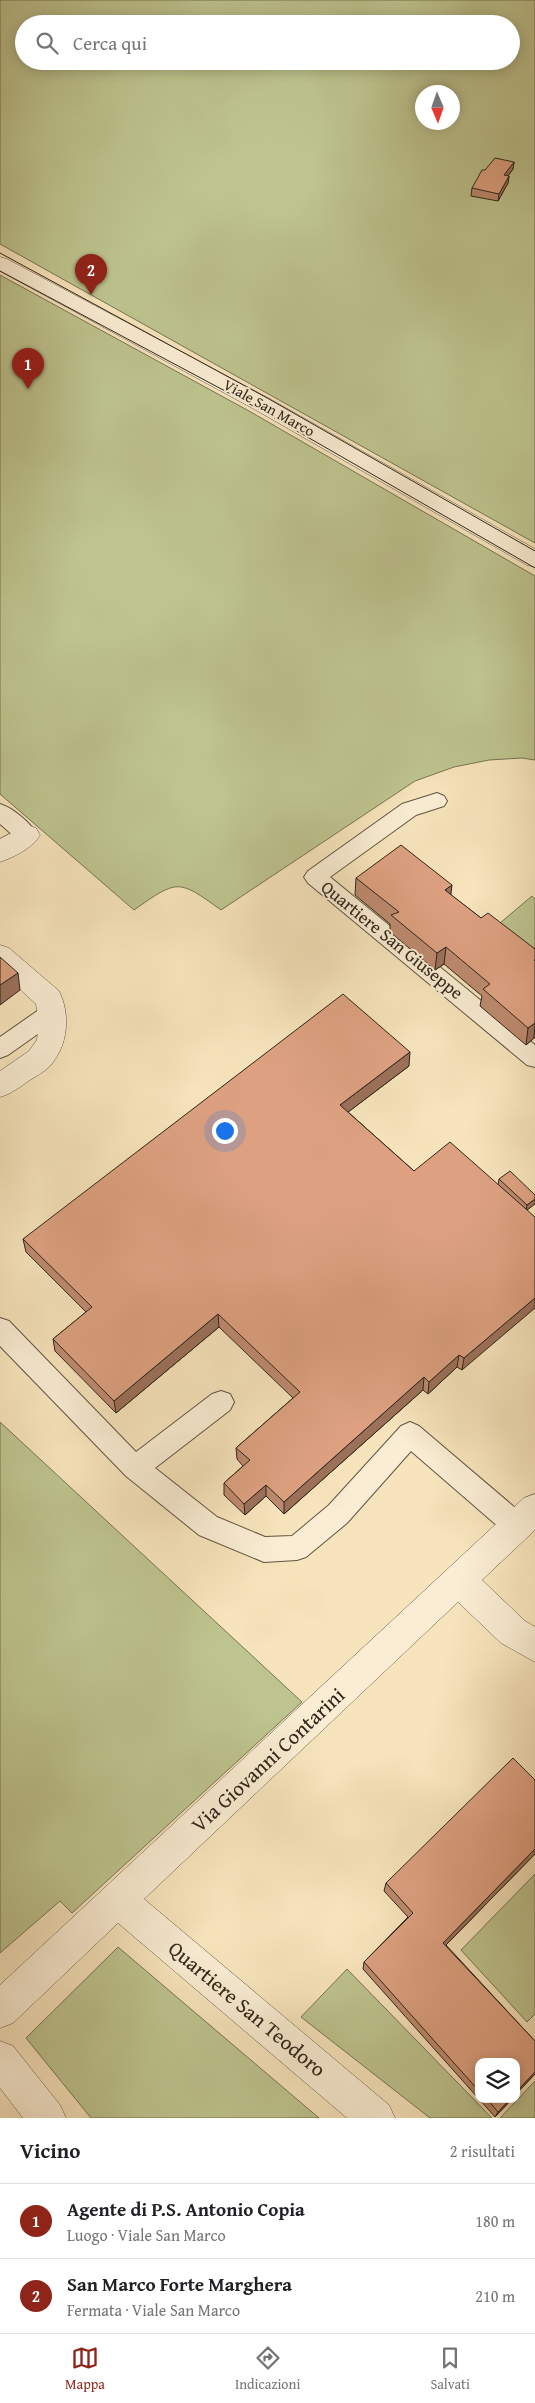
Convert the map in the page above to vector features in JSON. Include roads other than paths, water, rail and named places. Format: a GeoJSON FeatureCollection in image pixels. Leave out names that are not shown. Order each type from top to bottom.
{"type":"FeatureCollection","features":[{"type":"Feature","properties":{"kind":"street","name":"Viale San Marco"},"geometry":{"type":"LineString","coordinates":[[0,263],[262,404],[535,560]]}},
{"type":"Feature","properties":{"kind":"street"},"geometry":{"type":"LineString","coordinates":[[0,852],[27,835]]}},
{"type":"Feature","properties":{"kind":"street"},"geometry":{"type":"LineString","coordinates":[[0,955],[49,999],[53,1022],[50,1043],[39,1058],[0,1086]]}},
{"type":"Feature","properties":{"kind":"street","name":"Via Giovanni Contarini"},"geometry":{"type":"LineString","coordinates":[[0,2010],[526,1518]]}},
{"type":"Feature","properties":{"kind":"street"},"geometry":{"type":"LineString","coordinates":[[459,1580],[514,1632],[535,1646]]}},
{"type":"Feature","properties":{"kind":"street","name":"Quartiere San Teodoro"},"geometry":{"type":"LineString","coordinates":[[118,1900],[376,2118]]}},
{"type":"Feature","properties":{"kind":"street"},"geometry":{"type":"LineString","coordinates":[[0,2059],[47,2118]]}},
{"type":"Feature","properties":{"kind":"lane","name":"Quartiere San Giuseppe"},"geometry":{"type":"LineString","coordinates":[[438,801],[409,810],[315,877],[535,1058]]}},
{"type":"Feature","properties":{"kind":"lane"},"geometry":{"type":"LineString","coordinates":[[0,812],[27,835]]}},
{"type":"Feature","properties":{"kind":"lane"},"geometry":{"type":"LineString","coordinates":[[0,1048],[51,1013]]}},
{"type":"Feature","properties":{"kind":"lane"},"geometry":{"type":"LineString","coordinates":[[0,1329],[135,1468],[208,1526],[264,1550],[297,1548],[338,1514],[410,1434],[526,1518]]}},
{"type":"Feature","properties":{"kind":"lane"},"geometry":{"type":"LineString","coordinates":[[135,1468],[221,1402]]}},
{"type":"Feature","properties":{"kind":"tram line"},"geometry":{"type":"LineString","coordinates":[[0,253],[269,399],[535,551]]}},
{"type":"Feature","properties":{"kind":"tram line"},"geometry":{"type":"LineString","coordinates":[[0,271],[257,408],[535,568]]}},
{"type":"Feature","properties":{"kind":"place","name":"San Marco Forte Marghera"},"geometry":{"type":"Point","coordinates":[91,295]}},
{"type":"Feature","properties":{"kind":"place","name":"Agente di P.S. Antonio Copia"},"geometry":{"type":"Point","coordinates":[28,389]}}]}
